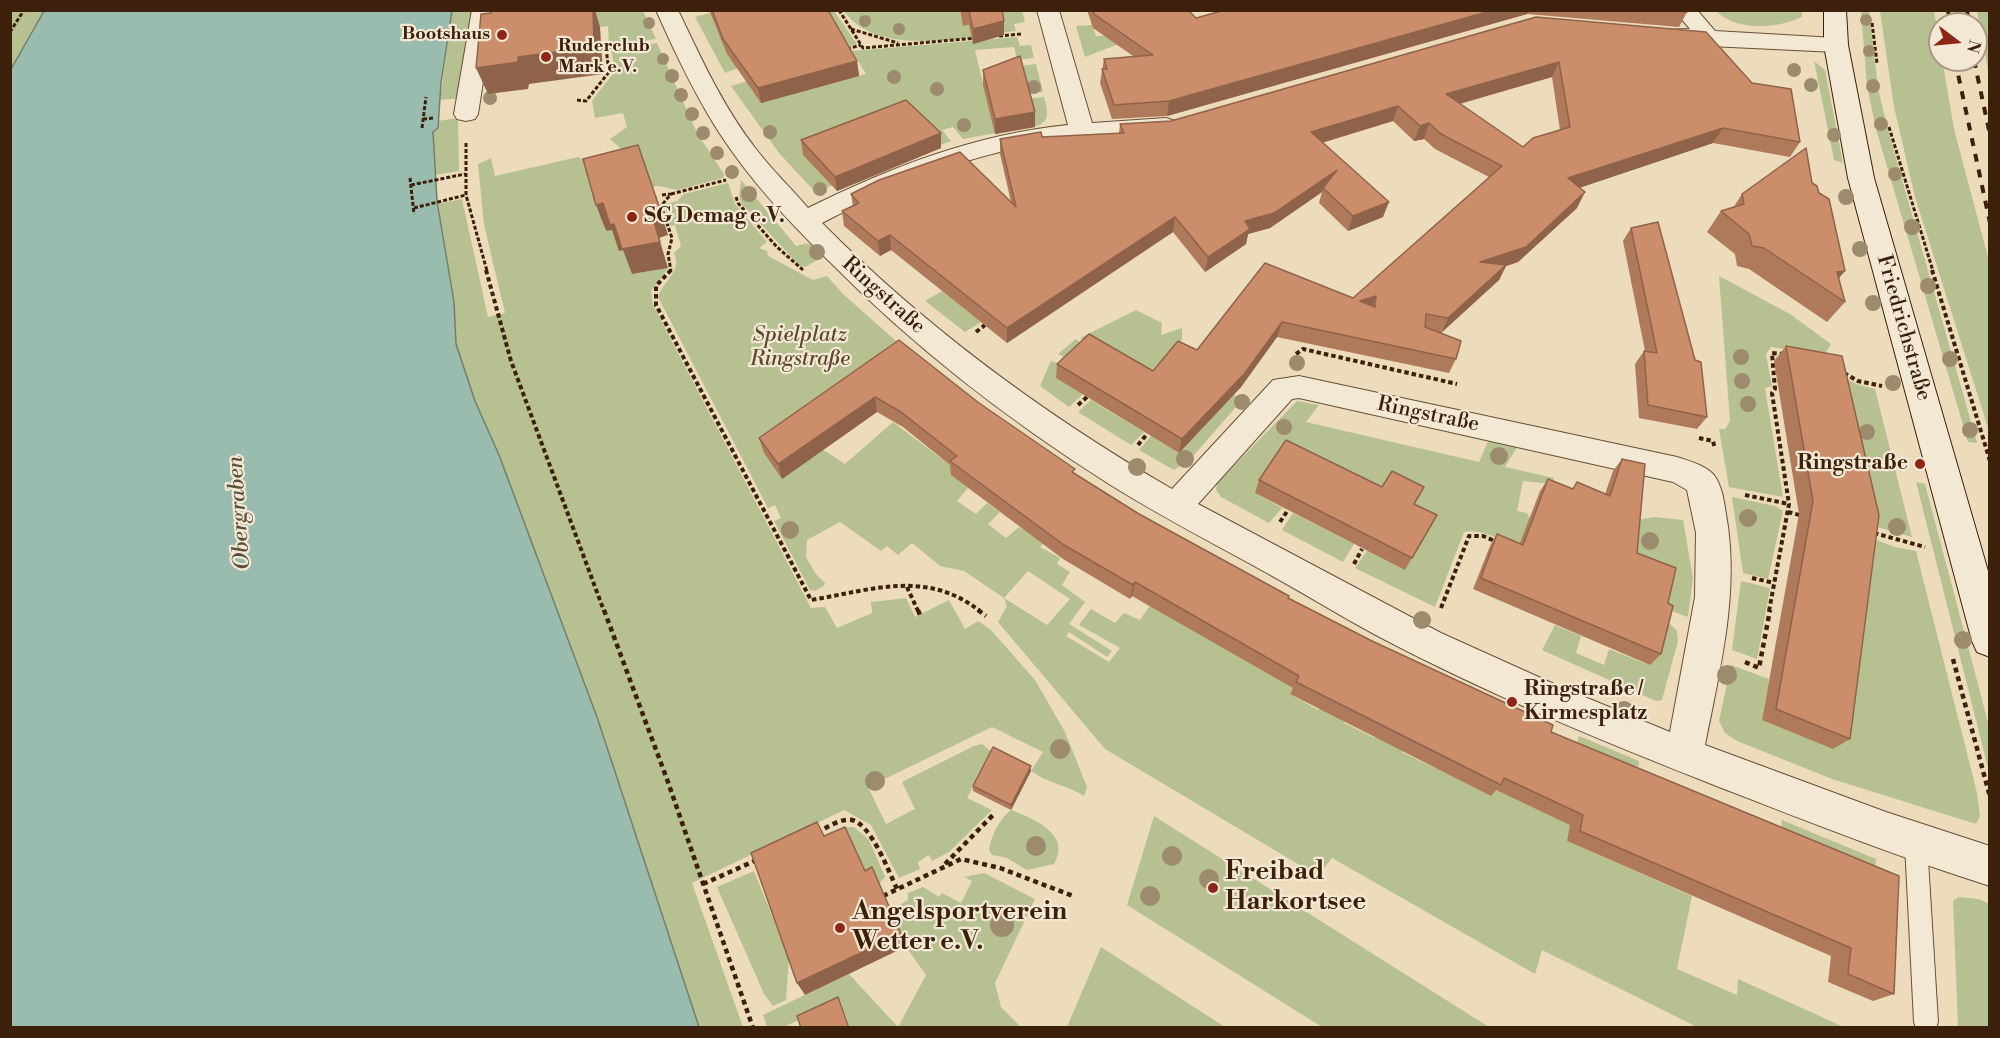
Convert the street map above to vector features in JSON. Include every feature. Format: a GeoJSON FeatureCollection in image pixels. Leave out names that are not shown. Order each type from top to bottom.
{"type":"FeatureCollection","features":[{"type":"Feature","properties":{"kind":"street"},"geometry":{"type":"LineString","coordinates":[[466,114],[483,10]]}},
{"type":"Feature","properties":{"kind":"street","name":"Ringstraße"},"geometry":{"type":"LineString","coordinates":[[667,10],[706,89],[758,169],[850,269],[925,335],[1061,437],[1176,507],[1389,625],[1595,720],[1916,844],[1989,866]]}},
{"type":"Feature","properties":{"kind":"street"},"geometry":{"type":"LineString","coordinates":[[1685,10],[1710,39]]}},
{"type":"Feature","properties":{"kind":"street","name":"Friedrichstraße"},"geometry":{"type":"LineString","coordinates":[[1835,10],[1836,45],[1861,178],[1989,641]]}},
{"type":"Feature","properties":{"kind":"street"},"geometry":{"type":"LineString","coordinates":[[1051,21],[1082,131]]}},
{"type":"Feature","properties":{"kind":"street"},"geometry":{"type":"LineString","coordinates":[[1640,32],[1710,39],[1836,45]]}},
{"type":"Feature","properties":{"kind":"street"},"geometry":{"type":"LineString","coordinates":[[806,220],[871,187],[956,155],[1003,142],[1082,131],[1168,126],[1190,120]]}},
{"type":"Feature","properties":{"kind":"street","name":"Ringstraße"},"geometry":{"type":"LineString","coordinates":[[1176,507],[1284,388],[1299,387],[1677,470],[1693,476],[1704,487],[1712,517],[1716,568],[1684,755]]}},
{"type":"Feature","properties":{"kind":"lane"},"geometry":{"type":"LineString","coordinates":[[1916,844],[1926,1022]]}},
{"type":"Feature","properties":{"kind":"path"},"geometry":{"type":"LineString","coordinates":[[10,32],[24,10]]}},
{"type":"Feature","properties":{"kind":"path"},"geometry":{"type":"LineString","coordinates":[[839,10],[863,48],[984,37]]}},
{"type":"Feature","properties":{"kind":"path"},"geometry":{"type":"LineString","coordinates":[[1871,18],[1878,73]]}},
{"type":"Feature","properties":{"kind":"path"},"geometry":{"type":"LineString","coordinates":[[996,36],[1051,21]]}},
{"type":"Feature","properties":{"kind":"path"},"geometry":{"type":"LineString","coordinates":[[851,29],[902,45]]}},
{"type":"Feature","properties":{"kind":"path"},"geometry":{"type":"LineString","coordinates":[[577,100],[586,101],[609,72],[606,48],[650,42]]}},
{"type":"Feature","properties":{"kind":"path"},"geometry":{"type":"LineString","coordinates":[[842,51],[861,45]]}},
{"type":"Feature","properties":{"kind":"path"},"geometry":{"type":"LineString","coordinates":[[422,128],[426,96]]}},
{"type":"Feature","properties":{"kind":"path"},"geometry":{"type":"LineString","coordinates":[[466,114],[466,195],[511,361],[601,598],[753,1028]]}},
{"type":"Feature","properties":{"kind":"path"},"geometry":{"type":"LineString","coordinates":[[423,119],[438,118]]}},
{"type":"Feature","properties":{"kind":"path"},"geometry":{"type":"LineString","coordinates":[[1887,118],[1989,461]]}},
{"type":"Feature","properties":{"kind":"path"},"geometry":{"type":"LineString","coordinates":[[411,185],[465,174]]}},
{"type":"Feature","properties":{"kind":"path"},"geometry":{"type":"LineString","coordinates":[[411,178],[414,214]]}},
{"type":"Feature","properties":{"kind":"path"},"geometry":{"type":"LineString","coordinates":[[662,195],[731,179]]}},
{"type":"Feature","properties":{"kind":"path"},"geometry":{"type":"LineString","coordinates":[[672,194],[661,206],[672,238],[668,254],[672,267],[670,274],[656,286],[658,311],[811,600],[906,587],[939,588],[962,598],[986,616]]}},
{"type":"Feature","properties":{"kind":"path"},"geometry":{"type":"LineString","coordinates":[[414,208],[466,195]]}},
{"type":"Feature","properties":{"kind":"path"},"geometry":{"type":"LineString","coordinates":[[1303,350],[1305,340]]}},
{"type":"Feature","properties":{"kind":"path"},"geometry":{"type":"LineString","coordinates":[[1704,645],[1758,668],[1789,504],[1772,393],[1775,389],[1772,353],[1792,354]]}},
{"type":"Feature","properties":{"kind":"path"},"geometry":{"type":"LineString","coordinates":[[1839,370],[1857,381],[1883,386]]}},
{"type":"Feature","properties":{"kind":"path"},"geometry":{"type":"LineString","coordinates":[[1735,493],[1789,504]]}},
{"type":"Feature","properties":{"kind":"path"},"geometry":{"type":"LineString","coordinates":[[1788,512],[1810,517]]}},
{"type":"Feature","properties":{"kind":"path"},"geometry":{"type":"LineString","coordinates":[[1867,531],[1926,547]]}},
{"type":"Feature","properties":{"kind":"path"},"geometry":{"type":"LineString","coordinates":[[1427,642],[1469,536],[1483,536],[1500,543]]}},
{"type":"Feature","properties":{"kind":"path"},"geometry":{"type":"LineString","coordinates":[[906,587],[920,615]]}},
{"type":"Feature","properties":{"kind":"path"},"geometry":{"type":"LineString","coordinates":[[943,866],[995,813]]}},
{"type":"Feature","properties":{"kind":"path"},"geometry":{"type":"LineString","coordinates":[[808,837],[840,822],[852,820],[859,823],[868,831],[897,889]]}},
{"type":"Feature","properties":{"kind":"path"},"geometry":{"type":"LineString","coordinates":[[703,884],[765,856]]}},
{"type":"Feature","properties":{"kind":"path"},"geometry":{"type":"LineString","coordinates":[[884,896],[961,859],[1000,868],[1073,896]]}},
{"type":"Feature","properties":{"kind":"green space"},"geometry":{"type":"Polygon","coordinates":[[[11,11],[44,11],[11,71],[11,11]]]}},
{"type":"Feature","properties":{"kind":"green space"},"geometry":{"type":"Polygon","coordinates":[[[452,11],[474,11],[461,98],[440,100],[452,11]]]}},
{"type":"Feature","properties":{"kind":"green space"},"geometry":{"type":"Polygon","coordinates":[[[576,11],[643,11],[656,39],[609,45],[608,26],[591,28],[576,11]]]}},
{"type":"Feature","properties":{"kind":"green space"},"geometry":{"type":"Polygon","coordinates":[[[821,11],[834,11],[857,44],[745,77],[738,68],[725,73],[695,17],[710,13],[718,32],[821,11]]]}},
{"type":"Feature","properties":{"kind":"green space"},"geometry":{"type":"Polygon","coordinates":[[[844,11],[960,11],[963,26],[1001,23],[998,11],[1022,11],[1025,22],[1014,24],[1016,31],[949,40],[900,40],[878,35],[859,26],[844,11]]]}},
{"type":"Feature","properties":{"kind":"green space"},"geometry":{"type":"Polygon","coordinates":[[[1716,11],[1802,11],[1802,17],[1780,24],[1757,26],[1734,22],[1716,11]]]}},
{"type":"Feature","properties":{"kind":"green space"},"geometry":{"type":"Polygon","coordinates":[[[1861,11],[1869,11],[1878,88],[1888,130],[1977,443],[1968,442],[1876,129],[1867,86],[1861,11]]]}},
{"type":"Feature","properties":{"kind":"green space"},"geometry":{"type":"Polygon","coordinates":[[[1880,11],[1934,11],[1928,12],[1928,72],[1944,72],[1954,129],[1989,261],[1989,431],[1915,197],[1894,107],[1880,11]]]}},
{"type":"Feature","properties":{"kind":"green space"},"geometry":{"type":"Polygon","coordinates":[[[1989,11],[1989,75],[1988,12],[1977,12],[1989,11]]]}},
{"type":"Feature","properties":{"kind":"green space"},"geometry":{"type":"Polygon","coordinates":[[[1092,25],[1096,36],[1131,34],[1116,45],[1085,57],[1076,26],[1092,25]]]}},
{"type":"Feature","properties":{"kind":"green space"},"geometry":{"type":"Polygon","coordinates":[[[1017,37],[1020,46],[1031,45],[1034,58],[1017,60],[1014,47],[975,50],[991,116],[1027,99],[1044,97],[1047,116],[1040,125],[963,139],[953,127],[942,130],[951,141],[815,192],[779,153],[731,86],[748,81],[761,102],[866,74],[852,51],[1017,37]]]}},
{"type":"Feature","properties":{"kind":"green space"},"geometry":{"type":"Polygon","coordinates":[[[657,43],[697,133],[724,174],[723,178],[677,190],[659,186],[652,187],[647,172],[610,139],[627,127],[623,113],[595,118],[592,101],[615,71],[611,49],[657,43]]]}},
{"type":"Feature","properties":{"kind":"green space"},"geometry":{"type":"Polygon","coordinates":[[[1814,61],[1825,70],[1843,163],[1834,160],[1814,61]]]}},
{"type":"Feature","properties":{"kind":"green space"},"geometry":{"type":"Polygon","coordinates":[[[1036,64],[1043,92],[1026,94],[1019,66],[1036,64]]]}},
{"type":"Feature","properties":{"kind":"green space"},"geometry":{"type":"Polygon","coordinates":[[[458,118],[459,171],[435,175],[433,132],[438,128],[438,121],[458,118]]]}},
{"type":"Feature","properties":{"kind":"green space"},"geometry":{"type":"Polygon","coordinates":[[[578,157],[593,165],[605,231],[612,229],[624,250],[632,274],[668,268],[651,291],[653,305],[811,608],[825,607],[837,628],[872,613],[871,602],[906,598],[915,617],[949,600],[965,629],[978,621],[991,630],[1035,680],[1065,732],[1087,787],[1084,796],[1037,775],[1031,771],[1043,752],[992,727],[868,787],[886,824],[915,809],[902,782],[974,746],[982,744],[993,753],[967,798],[992,810],[949,852],[932,861],[929,855],[918,862],[920,869],[899,878],[871,825],[844,810],[692,883],[743,1027],[699,1027],[597,717],[499,455],[475,401],[456,344],[454,302],[438,204],[462,199],[488,317],[505,313],[484,225],[478,164],[491,158],[495,176],[578,157]]]}},
{"type":"Feature","properties":{"kind":"green space"},"geometry":{"type":"Polygon","coordinates":[[[741,180],[796,246],[813,244],[825,256],[805,267],[800,266],[742,204],[739,197],[741,180]]]}},
{"type":"Feature","properties":{"kind":"green space","name":"Spielplatz Ringstraße"},"geometry":{"type":"Polygon","coordinates":[[[728,183],[735,204],[767,242],[759,248],[767,251],[768,256],[813,280],[827,276],[843,294],[904,348],[795,431],[845,464],[893,422],[958,471],[968,488],[957,501],[976,514],[987,503],[1000,512],[988,524],[1006,538],[1019,527],[1022,529],[1046,509],[1064,521],[1040,547],[1060,558],[1057,564],[1070,572],[1062,585],[1085,602],[1069,624],[1112,651],[1107,657],[1069,632],[1066,636],[1109,662],[1120,648],[1079,625],[1091,609],[1115,623],[1124,613],[1140,620],[1151,604],[1317,635],[1290,694],[1318,710],[1321,704],[1347,717],[1344,723],[1375,738],[1378,731],[1405,745],[1402,752],[1435,768],[1461,773],[1460,780],[1490,795],[1493,789],[1570,763],[1579,736],[1639,761],[1639,766],[1628,767],[1567,841],[1692,896],[1677,969],[1737,995],[1738,979],[1844,1027],[1697,1027],[1542,950],[1535,974],[1332,858],[1318,876],[1105,749],[998,622],[1007,606],[1004,598],[964,571],[940,566],[912,543],[898,555],[887,546],[881,551],[840,522],[807,540],[806,557],[815,573],[825,583],[815,591],[810,590],[774,521],[781,518],[775,505],[768,508],[658,297],[674,271],[676,260],[674,253],[681,246],[675,225],[669,226],[665,204],[677,201],[684,194],[728,183]],[[1028,571],[1004,598],[1047,625],[1070,599],[1028,571]]]}},
{"type":"Feature","properties":{"kind":"green space"},"geometry":{"type":"Polygon","coordinates":[[[1719,276],[1790,314],[1831,344],[1822,359],[1797,351],[1771,347],[1766,354],[1772,386],[1765,388],[1783,497],[1729,487],[1719,429],[1725,429],[1730,421],[1719,276]]]}},
{"type":"Feature","properties":{"kind":"green space"},"geometry":{"type":"Polygon","coordinates":[[[942,291],[981,322],[965,332],[925,301],[942,291]]]}},
{"type":"Feature","properties":{"kind":"green space"},"geometry":{"type":"Polygon","coordinates":[[[1136,310],[1162,323],[1161,335],[1182,328],[1182,340],[1163,363],[1243,399],[1194,455],[1174,470],[1139,450],[1151,436],[1179,453],[1210,420],[1152,375],[1080,338],[1136,310]]]}},
{"type":"Feature","properties":{"kind":"green space"},"geometry":{"type":"Polygon","coordinates":[[[1076,339],[1088,349],[1083,394],[1069,407],[1040,386],[1051,361],[1061,364],[1066,358],[1058,354],[1076,339]]]}},
{"type":"Feature","properties":{"kind":"green space"},"geometry":{"type":"Polygon","coordinates":[[[1829,370],[1859,385],[1875,389],[1912,537],[1863,523],[1829,370]]]}},
{"type":"Feature","properties":{"kind":"green space"},"geometry":{"type":"Polygon","coordinates":[[[1091,400],[1144,432],[1131,445],[1078,412],[1091,400]]]}},
{"type":"Feature","properties":{"kind":"green space"},"geometry":{"type":"Polygon","coordinates":[[[1297,401],[1319,405],[1306,422],[1479,462],[1489,439],[1518,446],[1505,467],[1554,478],[1552,484],[1523,481],[1517,511],[1527,513],[1530,518],[1522,551],[1487,534],[1464,532],[1435,607],[1355,568],[1367,551],[1376,500],[1255,493],[1282,508],[1269,523],[1221,497],[1216,490],[1217,483],[1297,401]]]}},
{"type":"Feature","properties":{"kind":"green space"},"geometry":{"type":"Polygon","coordinates":[[[1916,482],[1925,484],[1989,726],[1989,772],[1916,482]]]}},
{"type":"Feature","properties":{"kind":"green space"},"geometry":{"type":"Polygon","coordinates":[[[1732,497],[1775,506],[1783,511],[1768,579],[1743,573],[1732,497]]]}},
{"type":"Feature","properties":{"kind":"green space"},"geometry":{"type":"Polygon","coordinates":[[[1293,513],[1354,544],[1343,562],[1282,530],[1293,513]]]}},
{"type":"Feature","properties":{"kind":"green space"},"geometry":{"type":"Polygon","coordinates":[[[1655,517],[1683,520],[1693,578],[1688,617],[1668,610],[1604,537],[1637,520],[1655,517]]]}},
{"type":"Feature","properties":{"kind":"green space"},"geometry":{"type":"Polygon","coordinates":[[[1851,531],[1895,547],[1916,551],[1977,793],[1980,816],[1976,824],[1832,779],[1737,741],[1725,733],[1719,721],[1731,665],[1769,679],[1762,720],[1851,531]]]}},
{"type":"Feature","properties":{"kind":"green space"},"geometry":{"type":"Polygon","coordinates":[[[1741,581],[1770,588],[1757,659],[1732,650],[1741,581]]]}},
{"type":"Feature","properties":{"kind":"green space"},"geometry":{"type":"Polygon","coordinates":[[[1663,617],[1677,631],[1678,641],[1662,700],[1656,701],[1542,650],[1555,625],[1581,636],[1576,653],[1604,665],[1609,649],[1649,665],[1663,617]]]}},
{"type":"Feature","properties":{"kind":"green space"},"geometry":{"type":"Polygon","coordinates":[[[1011,810],[1040,823],[1055,837],[1058,854],[1054,864],[1027,870],[1007,858],[992,855],[989,850],[994,833],[1011,810]]]}},
{"type":"Feature","properties":{"kind":"green space"},"geometry":{"type":"Polygon","coordinates":[[[1154,816],[1489,1027],[1322,1027],[1127,905],[1154,816]]]}},
{"type":"Feature","properties":{"kind":"green space"},"geometry":{"type":"Polygon","coordinates":[[[1782,820],[1876,859],[1874,884],[1780,845],[1782,820]]]}},
{"type":"Feature","properties":{"kind":"green space"},"geometry":{"type":"Polygon","coordinates":[[[844,827],[854,827],[869,840],[885,877],[879,884],[831,852],[824,836],[844,827]]]}},
{"type":"Feature","properties":{"kind":"green space"},"geometry":{"type":"Polygon","coordinates":[[[754,871],[789,958],[786,1000],[773,1006],[764,994],[717,887],[754,871]]]}},
{"type":"Feature","properties":{"kind":"green space"},"geometry":{"type":"Polygon","coordinates":[[[984,873],[1035,899],[995,983],[1001,1007],[1021,1027],[898,1027],[926,975],[906,947],[890,910],[908,900],[908,893],[923,887],[939,897],[942,893],[961,903],[972,881],[964,877],[984,873]]]}},
{"type":"Feature","properties":{"kind":"green space"},"geometry":{"type":"Polygon","coordinates":[[[1958,897],[1979,899],[1989,904],[1989,1027],[1958,1027],[1953,901],[1958,897]]]}},
{"type":"Feature","properties":{"kind":"green space"},"geometry":{"type":"Polygon","coordinates":[[[1101,947],[1225,1027],[1067,1027],[1101,947]]]}},
{"type":"Feature","properties":{"kind":"green space"},"geometry":{"type":"Polygon","coordinates":[[[849,974],[898,1027],[850,1027],[840,1000],[784,1027],[767,1027],[763,1015],[849,974]]]}},
{"type":"Feature","properties":{"kind":"water","name":"Obergraben"},"geometry":{"type":"Polygon","coordinates":[[[44,11],[452,11],[441,83],[438,128],[433,132],[437,201],[454,302],[456,344],[475,401],[499,455],[597,717],[699,1027],[11,1027],[10,71],[44,11]]]}},
{"type":"Feature","properties":{"kind":"building"},"geometry":{"type":"Polygon","coordinates":[[[491,10],[593,10],[594,47],[518,57],[518,62],[476,68],[481,14],[491,13],[491,10]]]}},
{"type":"Feature","properties":{"kind":"building"},"geometry":{"type":"Polygon","coordinates":[[[712,10],[828,10],[857,61],[758,88],[723,39],[712,10]]]}},
{"type":"Feature","properties":{"kind":"building"},"geometry":{"type":"Polygon","coordinates":[[[963,10],[1002,10],[1004,21],[973,29],[969,11],[963,10]]]}},
{"type":"Feature","properties":{"kind":"building"},"geometry":{"type":"Polygon","coordinates":[[[1093,10],[1188,10],[1196,18],[1225,10],[1494,10],[1169,101],[1114,105],[1102,69],[1107,69],[1104,59],[1153,55],[1094,14],[1093,10]]]}},
{"type":"Feature","properties":{"kind":"building"},"geometry":{"type":"Polygon","coordinates":[[[1536,17],[1706,32],[1752,83],[1791,89],[1800,142],[1723,128],[1568,178],[1585,192],[1526,247],[1480,262],[1506,265],[1448,318],[1426,314],[1425,327],[1461,341],[1456,359],[1282,322],[1245,373],[1182,439],[1057,364],[1089,334],[1153,371],[1178,341],[1197,350],[1265,263],[1353,298],[1502,166],[1441,134],[1429,123],[1420,126],[1398,106],[1311,132],[1389,202],[1353,216],[1323,188],[1337,170],[1274,213],[1245,221],[1250,229],[1208,257],[1175,217],[1007,328],[890,235],[878,241],[842,211],[859,203],[851,194],[879,180],[960,152],[1016,207],[1000,139],[1041,132],[1042,137],[1124,133],[1120,124],[1171,121],[1536,17]],[[1559,62],[1446,94],[1523,147],[1533,138],[1570,127],[1559,62]],[[1376,296],[1360,301],[1375,307],[1376,296]]]}},
{"type":"Feature","properties":{"kind":"building"},"geometry":{"type":"Polygon","coordinates":[[[1020,56],[1035,112],[995,119],[983,70],[1020,56]]]}},
{"type":"Feature","properties":{"kind":"building"},"geometry":{"type":"Polygon","coordinates":[[[906,100],[941,133],[835,177],[801,140],[906,100]]]}},
{"type":"Feature","properties":{"kind":"building","name":"SG Demag e.V."},"geometry":{"type":"Polygon","coordinates":[[[638,145],[660,209],[651,212],[660,242],[622,249],[614,224],[610,225],[603,203],[596,205],[583,159],[638,145]]]}},
{"type":"Feature","properties":{"kind":"building"},"geometry":{"type":"Polygon","coordinates":[[[1806,148],[1812,183],[1817,186],[1819,193],[1829,199],[1845,271],[1837,272],[1845,302],[1764,248],[1752,246],[1749,234],[1721,211],[1744,204],[1742,194],[1806,148]]]}},
{"type":"Feature","properties":{"kind":"building"},"geometry":{"type":"Polygon","coordinates":[[[1658,222],[1695,360],[1701,362],[1707,417],[1648,405],[1644,351],[1657,353],[1631,228],[1658,222]]]}},
{"type":"Feature","properties":{"kind":"building"},"geometry":{"type":"Polygon","coordinates":[[[899,340],[979,403],[1075,469],[1072,472],[1139,514],[1289,596],[1288,598],[1372,641],[1553,725],[1551,732],[1899,876],[1894,994],[1848,974],[1851,948],[1580,831],[1583,815],[1504,778],[1501,785],[1296,682],[1299,676],[1135,582],[1133,585],[1064,545],[950,461],[957,456],[901,412],[875,397],[778,464],[759,438],[899,340]]]}},
{"type":"Feature","properties":{"kind":"building"},"geometry":{"type":"Polygon","coordinates":[[[1786,346],[1842,356],[1879,515],[1850,739],[1776,709],[1813,501],[1786,346]]]}},
{"type":"Feature","properties":{"kind":"building"},"geometry":{"type":"Polygon","coordinates":[[[1286,440],[1382,487],[1392,471],[1424,487],[1414,504],[1437,515],[1412,558],[1259,480],[1286,440]]]}},
{"type":"Feature","properties":{"kind":"building"},"geometry":{"type":"Polygon","coordinates":[[[1622,459],[1645,464],[1637,553],[1676,568],[1668,603],[1673,606],[1661,654],[1481,578],[1497,534],[1523,545],[1548,479],[1573,489],[1577,482],[1610,496],[1622,459]]]}},
{"type":"Feature","properties":{"kind":"building"},"geometry":{"type":"Polygon","coordinates":[[[993,747],[1031,766],[1011,805],[973,786],[993,747]]]}},
{"type":"Feature","properties":{"kind":"building","name":"Angelsportverein Wetter e.V."},"geometry":{"type":"Polygon","coordinates":[[[817,822],[824,836],[845,827],[865,871],[872,867],[901,934],[797,983],[751,853],[817,822]]]}},
{"type":"Feature","properties":{"kind":"building"},"geometry":{"type":"Polygon","coordinates":[[[838,997],[849,1028],[801,1028],[797,1016],[838,997]]]}},
{"type":"Feature","properties":{"kind":"railway"},"geometry":{"type":"LineString","coordinates":[[1958,72],[1990,223]]}},
{"type":"Feature","properties":{"kind":"railway"},"geometry":{"type":"LineString","coordinates":[[1977,72],[1990,135]]}},
{"type":"Feature","properties":{"kind":"place","name":"Bootshaus"},"geometry":{"type":"Point","coordinates":[502,35]}},
{"type":"Feature","properties":{"kind":"place","name":"Ruderclub Mark e.V."},"geometry":{"type":"Point","coordinates":[546,57]}},
{"type":"Feature","properties":{"kind":"place","name":"SG Demag e.V."},"geometry":{"type":"Point","coordinates":[632,217]}},
{"type":"Feature","properties":{"kind":"place","name":"Ringstraße"},"geometry":{"type":"Point","coordinates":[1920,464]}},
{"type":"Feature","properties":{"kind":"place","name":"Ringstraße / Kirmesplatz"},"geometry":{"type":"Point","coordinates":[1512,702]}},
{"type":"Feature","properties":{"kind":"place","name":"Freibad Harkortsee"},"geometry":{"type":"Point","coordinates":[1213,888]}},
{"type":"Feature","properties":{"kind":"place","name":"Angelsportverein Wetter e.V."},"geometry":{"type":"Point","coordinates":[840,928]}}]}
